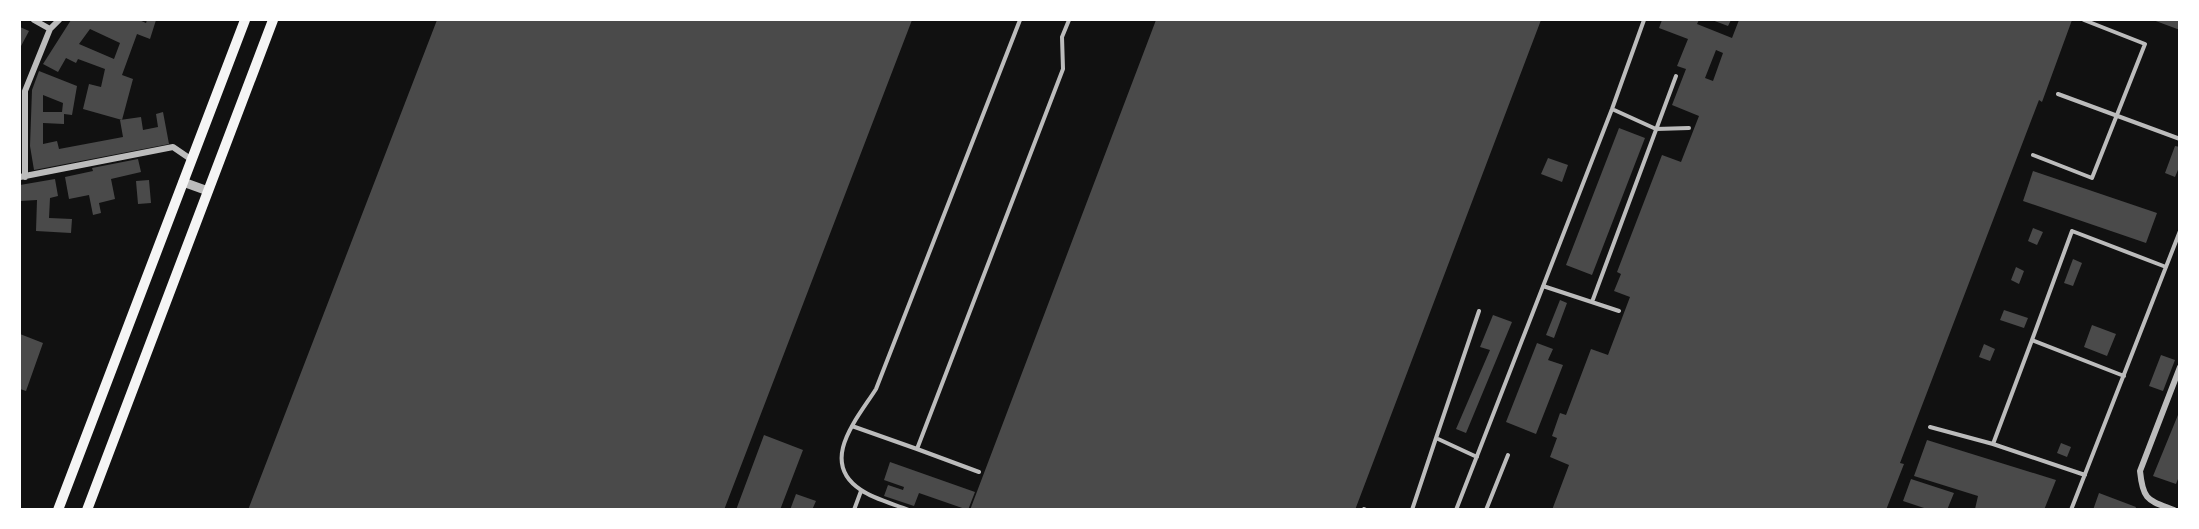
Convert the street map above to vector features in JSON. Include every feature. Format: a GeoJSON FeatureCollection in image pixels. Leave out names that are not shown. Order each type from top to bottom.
{"type":"FeatureCollection","features":[{"type":"Feature","properties":{"kind":"main road"},"geometry":{"type":"LineString","coordinates":[[58,510],[245,20]]}},
{"type":"Feature","properties":{"kind":"main road"},"geometry":{"type":"LineString","coordinates":[[87,510],[273,20]]}},
{"type":"Feature","properties":{"kind":"street"},"geometry":{"type":"LineString","coordinates":[[34,20],[50,29]]}},
{"type":"Feature","properties":{"kind":"street"},"geometry":{"type":"LineString","coordinates":[[59,20],[50,29],[25,91],[22,177],[173,147],[192,160]]}},
{"type":"Feature","properties":{"kind":"street"},"geometry":{"type":"LineString","coordinates":[[183,182],[208,191]]}},
{"type":"Feature","properties":{"kind":"street"},"geometry":{"type":"LineString","coordinates":[[2174,510],[2150,501],[2142,488],[2140,471],[2180,367]]}},
{"type":"Feature","properties":{"kind":"lane"},"geometry":{"type":"LineString","coordinates":[[909,510],[861,491],[847,477],[841,463],[846,437],[876,389],[1020,20]]}},
{"type":"Feature","properties":{"kind":"lane"},"geometry":{"type":"LineString","coordinates":[[917,449],[1063,69],[1062,37],[1069,20]]}},
{"type":"Feature","properties":{"kind":"lane"},"geometry":{"type":"LineString","coordinates":[[1456,510],[1612,109],[1644,20]]}},
{"type":"Feature","properties":{"kind":"lane"},"geometry":{"type":"LineString","coordinates":[[2033,155],[2092,178],[2145,44],[2084,20]]}},
{"type":"Feature","properties":{"kind":"lane"},"geometry":{"type":"LineString","coordinates":[[1592,302],[1676,76]]}},
{"type":"Feature","properties":{"kind":"lane"},"geometry":{"type":"LineString","coordinates":[[2058,94],[2180,139]]}},
{"type":"Feature","properties":{"kind":"lane"},"geometry":{"type":"LineString","coordinates":[[1612,109],[1656,129],[1689,128]]}},
{"type":"Feature","properties":{"kind":"lane"},"geometry":{"type":"LineString","coordinates":[[1993,444],[2072,231],[2166,267]]}},
{"type":"Feature","properties":{"kind":"lane"},"geometry":{"type":"LineString","coordinates":[[2072,510],[2180,231]]}},
{"type":"Feature","properties":{"kind":"lane"},"geometry":{"type":"LineString","coordinates":[[1543,286],[1619,311]]}},
{"type":"Feature","properties":{"kind":"lane"},"geometry":{"type":"LineString","coordinates":[[1412,510],[1479,311]]}},
{"type":"Feature","properties":{"kind":"lane"},"geometry":{"type":"LineString","coordinates":[[2032,340],[2124,376]]}},
{"type":"Feature","properties":{"kind":"lane"},"geometry":{"type":"LineString","coordinates":[[852,426],[979,472]]}},
{"type":"Feature","properties":{"kind":"lane"},"geometry":{"type":"LineString","coordinates":[[1930,427],[1993,444],[2085,476]]}},
{"type":"Feature","properties":{"kind":"lane"},"geometry":{"type":"LineString","coordinates":[[1436,438],[1477,457]]}},
{"type":"Feature","properties":{"kind":"lane"},"geometry":{"type":"LineString","coordinates":[[1486,510],[1508,455]]}},
{"type":"Feature","properties":{"kind":"lane"},"geometry":{"type":"LineString","coordinates":[[855,510],[861,491]]}},
{"type":"Feature","properties":{"kind":"building"},"geometry":{"type":"Polygon","coordinates":[[[71,20],[139,20],[146,23],[147,20],[156,20],[150,39],[137,34],[122,75],[133,79],[122,120],[83,109],[89,84],[101,87],[105,69],[78,59],[76,63],[66,58],[58,72],[43,64],[71,20]],[[90,29],[79,44],[114,59],[120,43],[90,29]]]}},
{"type":"Feature","properties":{"kind":"building"},"geometry":{"type":"Polygon","coordinates":[[[437,20],[912,20],[724,510],[248,510],[437,20]]]}},
{"type":"Feature","properties":{"kind":"building"},"geometry":{"type":"Polygon","coordinates":[[[1156,20],[1541,20],[1355,510],[970,510],[1156,20]]]}},
{"type":"Feature","properties":{"kind":"building"},"geometry":{"type":"Polygon","coordinates":[[[1662,20],[1699,20],[1697,24],[1732,38],[1739,20],[2072,20],[2042,102],[2039,100],[1900,463],[1904,464],[1886,510],[1552,510],[1569,465],[1550,457],[1557,438],[1552,436],[1560,413],[1566,415],[1591,349],[1608,355],[1630,297],[1614,291],[1621,274],[1617,272],[1662,155],[1681,162],[1699,116],[1672,105],[1686,69],[1677,66],[1688,39],[1659,28],[1662,20]],[[1716,50],[1705,78],[1713,81],[1723,53],[1716,50]]]}},
{"type":"Feature","properties":{"kind":"building"},"geometry":{"type":"Polygon","coordinates":[[[1712,20],[1731,20],[1728,26],[1712,20]]]}},
{"type":"Feature","properties":{"kind":"building"},"geometry":{"type":"Polygon","coordinates":[[[2153,20],[2180,20],[2180,30],[2153,20]]]}},
{"type":"Feature","properties":{"kind":"building"},"geometry":{"type":"Polygon","coordinates":[[[20,27],[29,31],[20,48],[20,27]]]}},
{"type":"Feature","properties":{"kind":"building"},"geometry":{"type":"Polygon","coordinates":[[[39,71],[77,86],[72,115],[64,114],[64,124],[43,123],[43,144],[57,141],[59,149],[123,137],[120,120],[141,117],[143,130],[158,127],[156,114],[163,112],[169,144],[34,170],[30,146],[32,90],[39,71]],[[43,95],[43,112],[62,112],[63,103],[43,95]]]}},
{"type":"Feature","properties":{"kind":"building"},"geometry":{"type":"Polygon","coordinates":[[[1619,128],[1645,138],[1592,275],[1566,265],[1619,128]]]}},
{"type":"Feature","properties":{"kind":"building"},"geometry":{"type":"Polygon","coordinates":[[[2175,146],[2180,147],[2180,165],[2175,177],[2165,173],[2175,146]]]}},
{"type":"Feature","properties":{"kind":"building"},"geometry":{"type":"Polygon","coordinates":[[[1548,158],[1568,165],[1562,182],[1541,174],[1548,158]]]}},
{"type":"Feature","properties":{"kind":"building"},"geometry":{"type":"Polygon","coordinates":[[[138,159],[141,172],[111,179],[115,199],[99,203],[101,213],[93,215],[89,195],[69,199],[65,177],[93,171],[92,168],[138,159]]]}},
{"type":"Feature","properties":{"kind":"building"},"geometry":{"type":"Polygon","coordinates":[[[2033,171],[2157,213],[2146,243],[2023,201],[2033,171]]]}},
{"type":"Feature","properties":{"kind":"building"},"geometry":{"type":"Polygon","coordinates":[[[55,179],[58,196],[50,198],[49,218],[72,219],[71,233],[36,231],[37,200],[20,201],[20,185],[55,179]]]}},
{"type":"Feature","properties":{"kind":"building"},"geometry":{"type":"Polygon","coordinates":[[[149,180],[151,203],[138,204],[136,181],[149,180]]]}},
{"type":"Feature","properties":{"kind":"building"},"geometry":{"type":"Polygon","coordinates":[[[2033,228],[2043,232],[2037,245],[2028,241],[2033,228]]]}},
{"type":"Feature","properties":{"kind":"building"},"geometry":{"type":"Polygon","coordinates":[[[2073,259],[2082,263],[2073,286],[2064,283],[2073,259]]]}},
{"type":"Feature","properties":{"kind":"building"},"geometry":{"type":"Polygon","coordinates":[[[2016,267],[2024,271],[2019,284],[2011,280],[2016,267]]]}},
{"type":"Feature","properties":{"kind":"building"},"geometry":{"type":"Polygon","coordinates":[[[1560,300],[1567,303],[1554,338],[1546,335],[1560,300]]]}},
{"type":"Feature","properties":{"kind":"building"},"geometry":{"type":"Polygon","coordinates":[[[2004,310],[2028,318],[2024,328],[2000,320],[2004,310]]]}},
{"type":"Feature","properties":{"kind":"building"},"geometry":{"type":"Polygon","coordinates":[[[1493,315],[1512,322],[1466,433],[1456,429],[1490,350],[1480,347],[1493,315]]]}},
{"type":"Feature","properties":{"kind":"building"},"geometry":{"type":"Polygon","coordinates":[[[2092,325],[2116,334],[2107,356],[2084,347],[2092,325]]]}},
{"type":"Feature","properties":{"kind":"building"},"geometry":{"type":"Polygon","coordinates":[[[20,334],[43,343],[26,391],[20,389],[20,334]]]}},
{"type":"Feature","properties":{"kind":"building"},"geometry":{"type":"Polygon","coordinates":[[[1537,343],[1553,349],[1548,360],[1563,365],[1536,434],[1506,422],[1537,343]]]}},
{"type":"Feature","properties":{"kind":"building"},"geometry":{"type":"Polygon","coordinates":[[[1984,344],[1995,349],[1990,361],[1979,357],[1984,344]]]}},
{"type":"Feature","properties":{"kind":"building"},"geometry":{"type":"Polygon","coordinates":[[[2161,355],[2175,360],[2163,391],[2149,386],[2161,355]]]}},
{"type":"Feature","properties":{"kind":"building"},"geometry":{"type":"Polygon","coordinates":[[[2180,410],[2180,474],[2176,484],[2153,476],[2180,410]]]}},
{"type":"Feature","properties":{"kind":"building"},"geometry":{"type":"Polygon","coordinates":[[[764,435],[803,450],[780,510],[736,510],[764,435]]]}},
{"type":"Feature","properties":{"kind":"building"},"geometry":{"type":"Polygon","coordinates":[[[1927,440],[2056,480],[2044,510],[1978,510],[1975,509],[1978,496],[1914,476],[1927,440]]]}},
{"type":"Feature","properties":{"kind":"building"},"geometry":{"type":"Polygon","coordinates":[[[2061,443],[2071,447],[2067,457],[2057,453],[2061,443]]]}},
{"type":"Feature","properties":{"kind":"building"},"geometry":{"type":"Polygon","coordinates":[[[890,462],[975,492],[968,510],[919,493],[914,506],[884,496],[888,485],[903,490],[904,487],[884,480],[890,462]]]}},
{"type":"Feature","properties":{"kind":"building"},"geometry":{"type":"Polygon","coordinates":[[[1911,479],[1954,493],[1947,510],[1930,510],[1903,501],[1911,479]]]}},
{"type":"Feature","properties":{"kind":"building"},"geometry":{"type":"Polygon","coordinates":[[[2099,493],[2136,507],[2135,510],[2093,510],[2099,493]]]}},
{"type":"Feature","properties":{"kind":"building"},"geometry":{"type":"Polygon","coordinates":[[[796,494],[816,501],[812,510],[790,510],[796,494]]]}}]}
